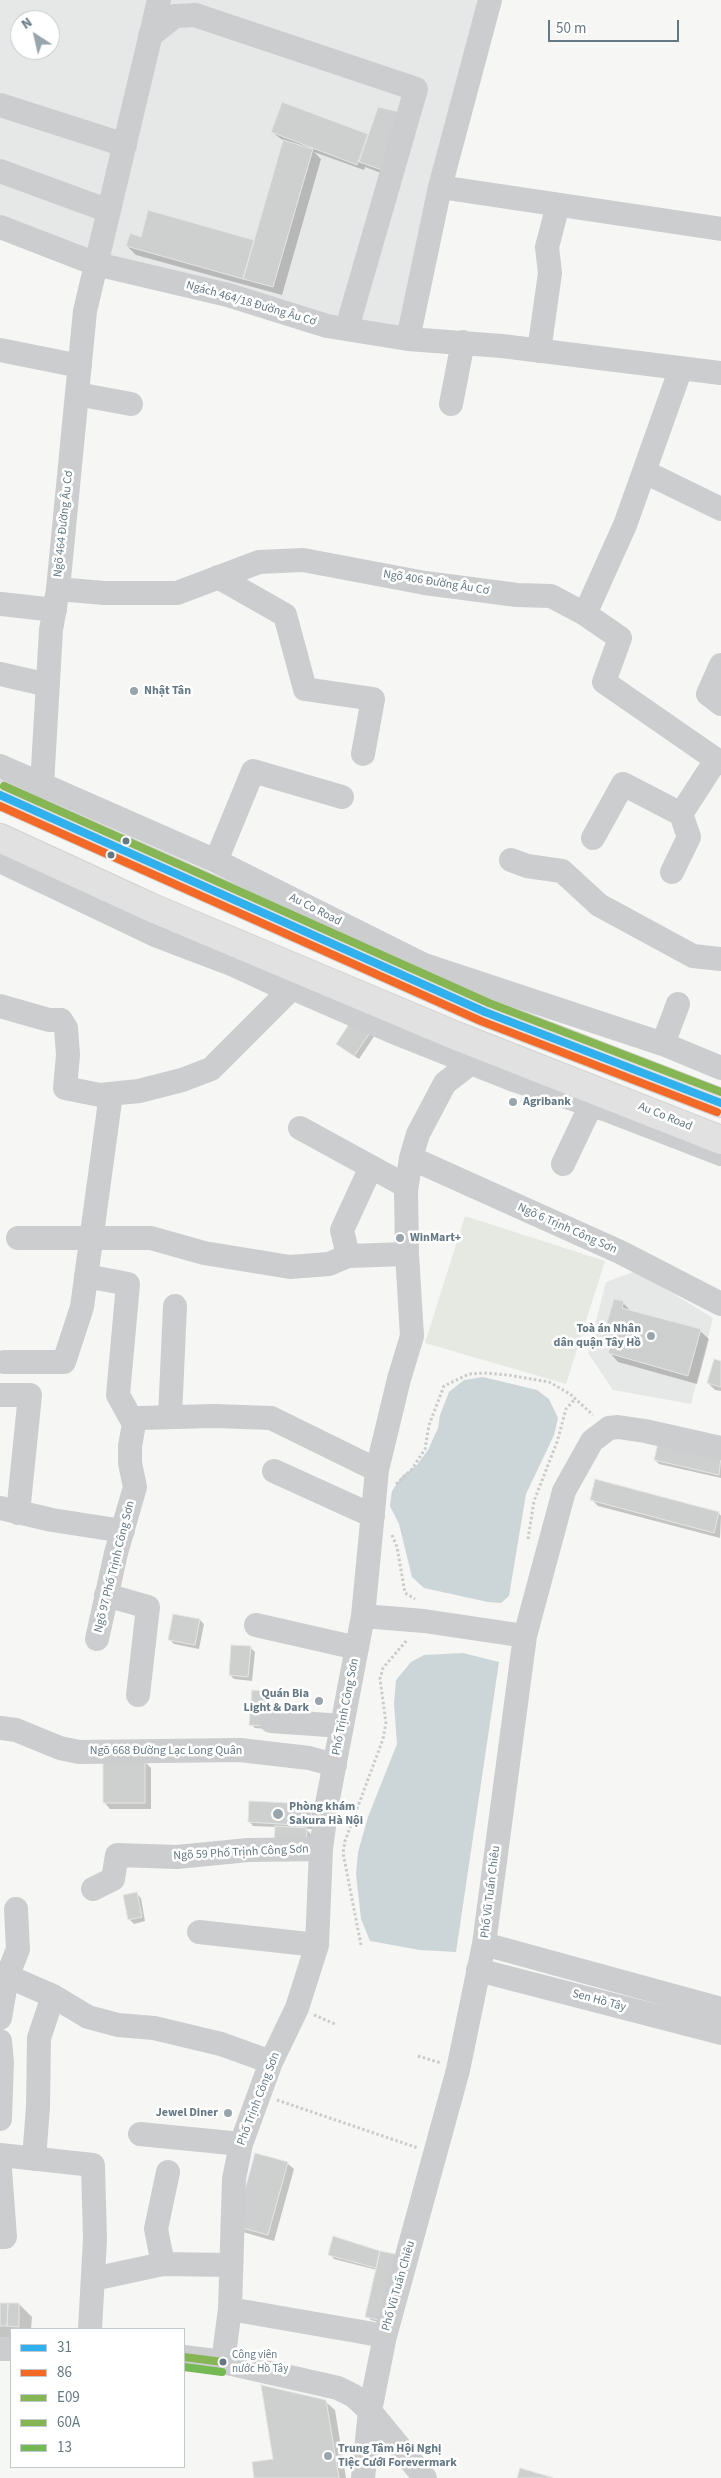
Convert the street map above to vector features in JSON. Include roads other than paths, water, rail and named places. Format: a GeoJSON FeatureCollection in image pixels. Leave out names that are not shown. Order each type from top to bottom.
{"type":"FeatureCollection","features":[{"type":"Feature","properties":{"kind":"main road","name":"Au Co Road"},"geometry":{"type":"LineString","coordinates":[[0,796],[472,1006],[721,1103]]}},
{"type":"Feature","properties":{"kind":"main road","name":"Au Co Road"},"geometry":{"type":"LineString","coordinates":[[0,838],[150,907],[459,1037],[721,1140]]}},
{"type":"Feature","properties":{"kind":"main road"},"geometry":{"type":"LineString","coordinates":[[459,1037],[472,1006]]}},
{"type":"Feature","properties":{"kind":"street","name":"Ngõ 464 Đường Âu Cơ"},"geometry":{"type":"LineString","coordinates":[[42,785],[48,685],[85,311],[159,0]]}},
{"type":"Feature","properties":{"kind":"street"},"geometry":{"type":"LineString","coordinates":[[408,339],[440,187],[490,0]]}},
{"type":"Feature","properties":{"kind":"street"},"geometry":{"type":"LineString","coordinates":[[150,36],[175,16],[194,15],[416,89],[347,328]]}},
{"type":"Feature","properties":{"kind":"street"},"geometry":{"type":"LineString","coordinates":[[0,105],[125,145]]}},
{"type":"Feature","properties":{"kind":"street"},"geometry":{"type":"LineString","coordinates":[[0,171],[109,211]]}},
{"type":"Feature","properties":{"kind":"street"},"geometry":{"type":"LineString","coordinates":[[440,187],[721,229]]}},
{"type":"Feature","properties":{"kind":"street"},"geometry":{"type":"LineString","coordinates":[[539,350],[550,273],[547,247],[558,204]]}},
{"type":"Feature","properties":{"kind":"street","name":"Ngách 464/18 Đường Âu Cơ"},"geometry":{"type":"LineString","coordinates":[[0,227],[96,264],[228,295],[327,326],[408,339],[463,342],[539,350],[721,373]]}},
{"type":"Feature","properties":{"kind":"street"},"geometry":{"type":"LineString","coordinates":[[451,404],[463,342]]}},
{"type":"Feature","properties":{"kind":"street"},"geometry":{"type":"LineString","coordinates":[[0,350],[80,366]]}},
{"type":"Feature","properties":{"kind":"street"},"geometry":{"type":"LineString","coordinates":[[585,614],[625,525],[681,368]]}},
{"type":"Feature","properties":{"kind":"street"},"geometry":{"type":"LineString","coordinates":[[77,394],[131,404]]}},
{"type":"Feature","properties":{"kind":"street"},"geometry":{"type":"LineString","coordinates":[[645,472],[721,509]]}},
{"type":"Feature","properties":{"kind":"street","name":"Ngõ 406 Đường Âu Cơ"},"geometry":{"type":"LineString","coordinates":[[0,604],[104,593],[178,593],[259,562],[303,560],[424,583],[517,595],[551,596],[585,614],[620,638],[604,682],[719,761]]}},
{"type":"Feature","properties":{"kind":"street"},"geometry":{"type":"LineString","coordinates":[[218,578],[285,615],[305,689],[373,699],[363,754]]}},
{"type":"Feature","properties":{"kind":"street"},"geometry":{"type":"LineString","coordinates":[[721,665],[708,694],[721,704]]}},
{"type":"Feature","properties":{"kind":"street"},"geometry":{"type":"LineString","coordinates":[[0,674],[48,685]]}},
{"type":"Feature","properties":{"kind":"street"},"geometry":{"type":"LineString","coordinates":[[681,814],[719,761]]}},
{"type":"Feature","properties":{"kind":"street","name":"Au Co Road"},"geometry":{"type":"LineString","coordinates":[[0,766],[216,860],[424,965],[663,1044],[721,1067]]}},
{"type":"Feature","properties":{"kind":"street"},"geometry":{"type":"LineString","coordinates":[[216,860],[253,771],[342,797]]}},
{"type":"Feature","properties":{"kind":"street"},"geometry":{"type":"LineString","coordinates":[[593,838],[623,784],[681,814],[689,837],[672,872]]}},
{"type":"Feature","properties":{"kind":"street"},"geometry":{"type":"LineString","coordinates":[[31,810],[42,785]]}},
{"type":"Feature","properties":{"kind":"street"},"geometry":{"type":"LineString","coordinates":[[511,860],[526,866],[562,871],[599,905],[693,956],[721,959]]}},
{"type":"Feature","properties":{"kind":"street","name":"Au Co Road"},"geometry":{"type":"LineString","coordinates":[[0,861],[155,935],[234,965],[275,984],[292,988],[514,1080],[592,1105],[721,1154]]}},
{"type":"Feature","properties":{"kind":"street"},"geometry":{"type":"LineString","coordinates":[[0,1006],[49,1020],[61,1020],[66,1028],[68,1055],[65,1088],[100,1095],[139,1091],[182,1080],[211,1069],[292,988]]}},
{"type":"Feature","properties":{"kind":"street"},"geometry":{"type":"LineString","coordinates":[[663,1044],[678,1004]]}},
{"type":"Feature","properties":{"kind":"street","name":"Phố Trịnh Công Sơn"},"geometry":{"type":"LineString","coordinates":[[223,2362],[230,2309],[234,2179],[241,2144],[271,2062],[297,2008],[317,1945],[321,1849],[342,1726],[382,1524],[377,1470],[399,1379],[412,1336],[407,1254],[406,1186],[411,1158],[418,1134],[445,1083],[471,1063]]}},
{"type":"Feature","properties":{"kind":"street"},"geometry":{"type":"LineString","coordinates":[[4,1362],[64,1362],[82,1307],[111,1094]]}},
{"type":"Feature","properties":{"kind":"street"},"geometry":{"type":"LineString","coordinates":[[563,1164],[592,1105]]}},
{"type":"Feature","properties":{"kind":"street"},"geometry":{"type":"LineString","coordinates":[[300,1128],[406,1186]]}},
{"type":"Feature","properties":{"kind":"street","name":"Ngõ 6 Trịnh Công Sơn"},"geometry":{"type":"LineString","coordinates":[[411,1158],[620,1252],[721,1304]]}},
{"type":"Feature","properties":{"kind":"street"},"geometry":{"type":"LineString","coordinates":[[348,1256],[342,1230],[371,1167]]}},
{"type":"Feature","properties":{"kind":"street"},"geometry":{"type":"LineString","coordinates":[[18,1238],[151,1238],[204,1252],[290,1267],[329,1264],[348,1256],[407,1254]]}},
{"type":"Feature","properties":{"kind":"street"},"geometry":{"type":"LineString","coordinates":[[86,1276],[128,1284],[118,1395],[134,1424],[140,1418],[170,1416],[271,1418],[377,1470]]}},
{"type":"Feature","properties":{"kind":"street"},"geometry":{"type":"LineString","coordinates":[[170,1416],[175,1306]]}},
{"type":"Feature","properties":{"kind":"street"},"geometry":{"type":"LineString","coordinates":[[0,1395],[30,1395],[9,1510],[71,1524],[123,1531]]}},
{"type":"Feature","properties":{"kind":"street","name":"Ngõ 97 Phố Trịnh Công Sơn"},"geometry":{"type":"LineString","coordinates":[[97,1639],[106,1596],[135,1487],[130,1463],[130,1446],[134,1424]]}},
{"type":"Feature","properties":{"kind":"street","name":"Phố Vũ Tuấn Chiêu"},"geometry":{"type":"LineString","coordinates":[[363,2478],[370,2411],[385,2336],[458,2070],[484,1944],[525,1636],[564,1491],[592,1441],[609,1428],[618,1427],[645,1431],[721,1448]]}},
{"type":"Feature","properties":{"kind":"street"},"geometry":{"type":"LineString","coordinates":[[274,1472],[382,1524]]}},
{"type":"Feature","properties":{"kind":"street"},"geometry":{"type":"LineString","coordinates":[[106,1596],[148,1607],[138,1696]]}},
{"type":"Feature","properties":{"kind":"street"},"geometry":{"type":"LineString","coordinates":[[363,1616],[424,1621],[525,1636]]}},
{"type":"Feature","properties":{"kind":"street"},"geometry":{"type":"LineString","coordinates":[[256,1625],[357,1648]]}},
{"type":"Feature","properties":{"kind":"street"},"geometry":{"type":"LineString","coordinates":[[272,1721],[342,1726]]}},
{"type":"Feature","properties":{"kind":"street","name":"Ngõ 668 Đường Lạc Long Quân"},"geometry":{"type":"LineString","coordinates":[[0,1728],[16,1730],[60,1748],[79,1752],[240,1750],[309,1758],[335,1765]]}},
{"type":"Feature","properties":{"kind":"street","name":"Ngõ 59 Phố Trịnh Công Sơn"},"geometry":{"type":"LineString","coordinates":[[93,1889],[113,1879],[117,1855],[177,1857],[248,1850],[321,1849]]}},
{"type":"Feature","properties":{"kind":"street"},"geometry":{"type":"LineString","coordinates":[[0,2018],[3,1975],[18,1949],[16,1909]]}},
{"type":"Feature","properties":{"kind":"street"},"geometry":{"type":"LineString","coordinates":[[199,1932],[317,1945]]}},
{"type":"Feature","properties":{"kind":"street","name":"Sen Hồ Tây"},"geometry":{"type":"LineString","coordinates":[[484,1944],[721,2009]]}},
{"type":"Feature","properties":{"kind":"street","name":"Sen Hồ Tây"},"geometry":{"type":"LineString","coordinates":[[478,1970],[721,2033]]}},
{"type":"Feature","properties":{"kind":"street"},"geometry":{"type":"LineString","coordinates":[[3,1975],[53,1996],[88,2017],[118,2025],[154,2028],[221,2044],[271,2062]]}},
{"type":"Feature","properties":{"kind":"street"},"geometry":{"type":"LineString","coordinates":[[34,2159],[38,2107],[39,2038],[53,1996]]}},
{"type":"Feature","properties":{"kind":"street"},"geometry":{"type":"LineString","coordinates":[[0,2041],[2,2062],[0,2119]]}},
{"type":"Feature","properties":{"kind":"street"},"geometry":{"type":"LineString","coordinates":[[140,2134],[241,2144]]}},
{"type":"Feature","properties":{"kind":"street"},"geometry":{"type":"LineString","coordinates":[[0,2155],[93,2165],[95,2239],[90,2328]]}},
{"type":"Feature","properties":{"kind":"street"},"geometry":{"type":"LineString","coordinates":[[0,2170],[5,2237],[0,2237]]}},
{"type":"Feature","properties":{"kind":"street"},"geometry":{"type":"LineString","coordinates":[[163,2264],[156,2229],[168,2172]]}},
{"type":"Feature","properties":{"kind":"street"},"geometry":{"type":"LineString","coordinates":[[93,2279],[163,2264],[231,2265]]}},
{"type":"Feature","properties":{"kind":"street"},"geometry":{"type":"LineString","coordinates":[[230,2309],[385,2336]]}},
{"type":"Feature","properties":{"kind":"street"},"geometry":{"type":"LineString","coordinates":[[185,2357],[223,2362],[338,2388],[354,2396],[370,2411],[426,2478]]}},
{"type":"Feature","properties":{"kind":"place","name":"Nhật Tân"},"geometry":{"type":"Point","coordinates":[134,691]}},
{"type":"Feature","properties":{"kind":"place","name":"Agribank"},"geometry":{"type":"Point","coordinates":[513,1102]}},
{"type":"Feature","properties":{"kind":"place","name":"WinMart+"},"geometry":{"type":"Point","coordinates":[400,1238]}},
{"type":"Feature","properties":{"kind":"place","name":"Toà án Nhân dân quận Tây Hồ"},"geometry":{"type":"Point","coordinates":[651,1336]}},
{"type":"Feature","properties":{"kind":"place","name":"Quán Bia Light & Dark"},"geometry":{"type":"Point","coordinates":[319,1701]}},
{"type":"Feature","properties":{"kind":"place","name":"Phòng khám Sakura Hà Nội"},"geometry":{"type":"Point","coordinates":[278,1814]}},
{"type":"Feature","properties":{"kind":"place","name":"Jewel Diner"},"geometry":{"type":"Point","coordinates":[228,2113]}},
{"type":"Feature","properties":{"kind":"place","name":"Công viên nước Hồ Tây"},"geometry":{"type":"Point","coordinates":[223,2362]}},
{"type":"Feature","properties":{"kind":"place","name":"Trung Tâm Hội Nghị Tiệc Cưới Forevermark"},"geometry":{"type":"Point","coordinates":[328,2456]}}]}
